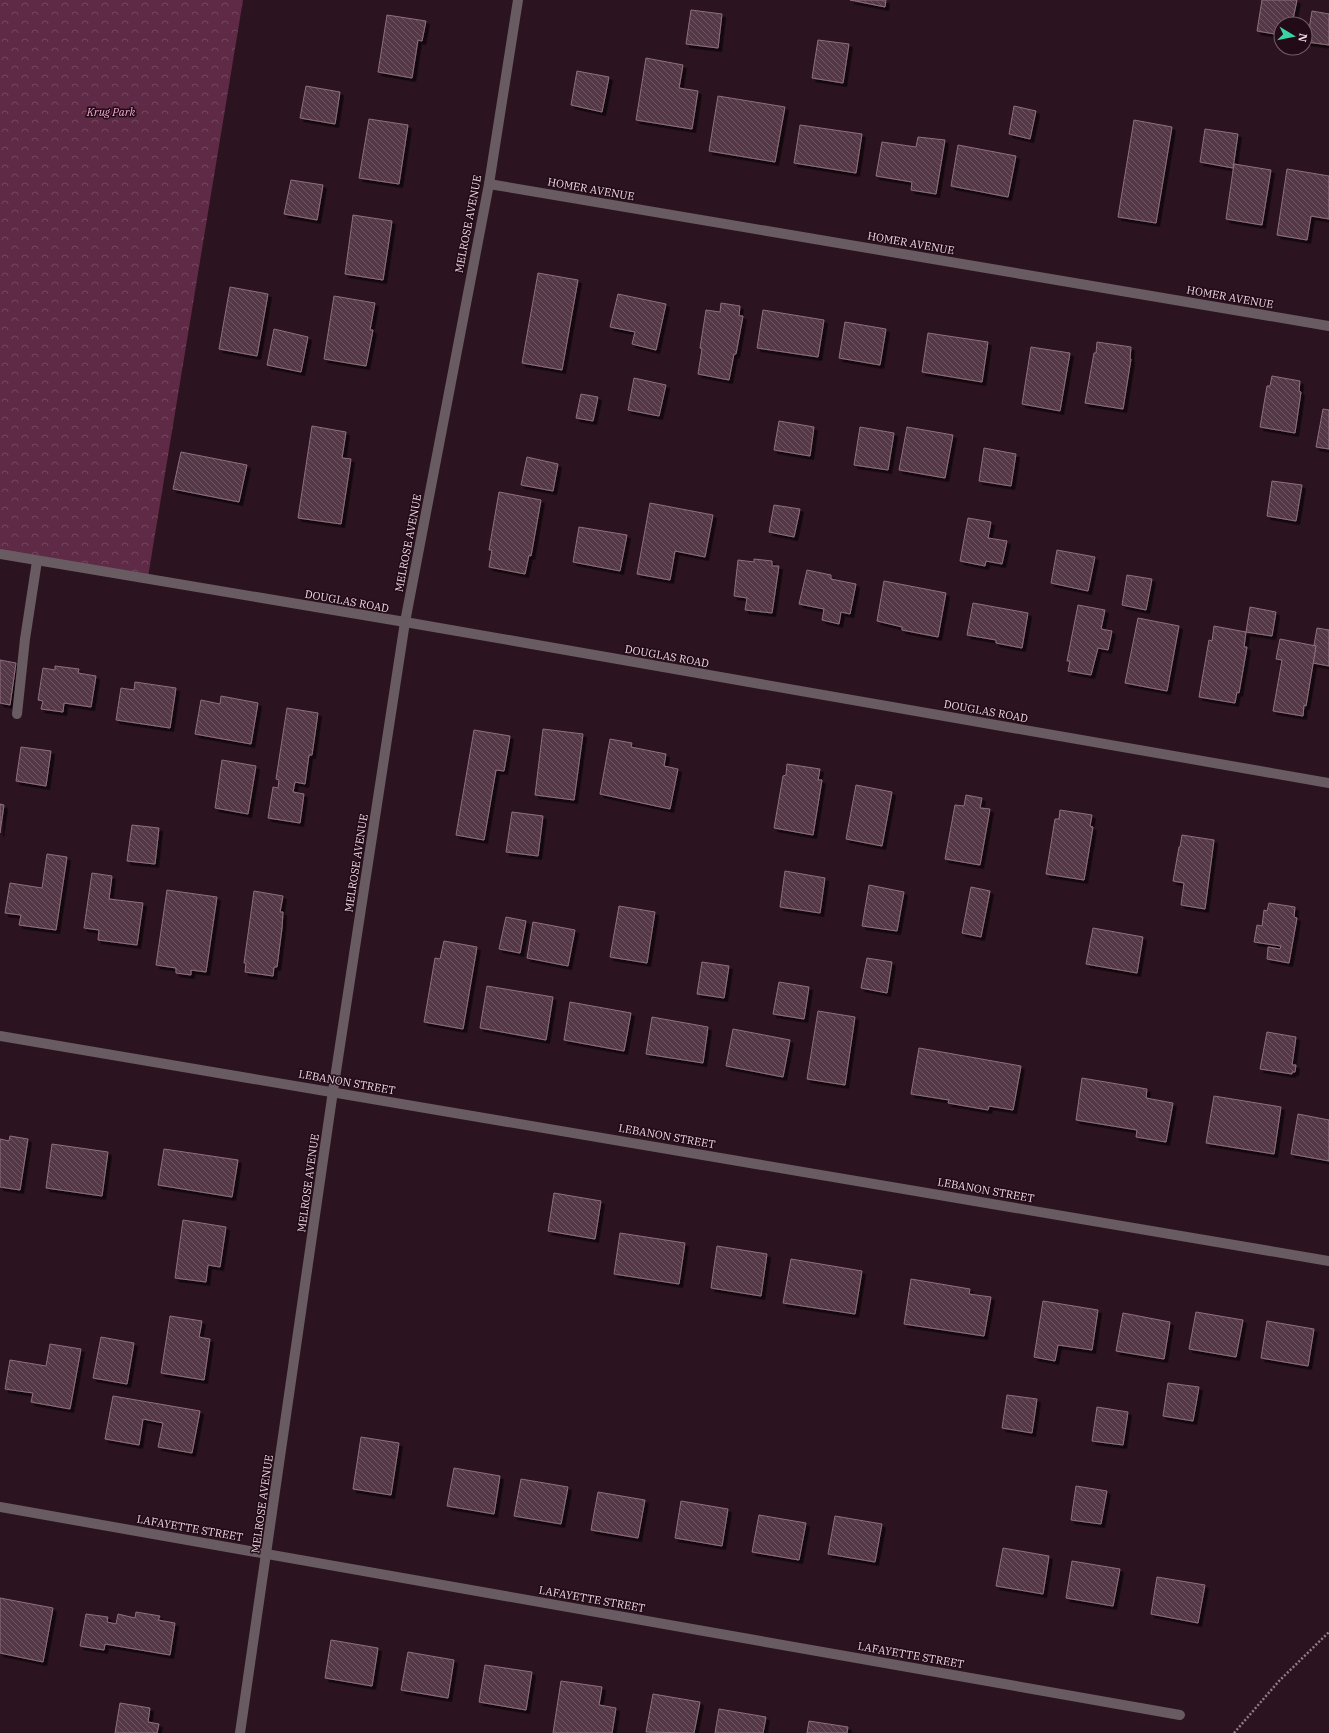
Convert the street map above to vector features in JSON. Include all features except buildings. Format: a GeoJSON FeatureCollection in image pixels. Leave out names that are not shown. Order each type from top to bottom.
{"type":"FeatureCollection","features":[{"type":"Feature","properties":{"kind":"street","name":"MELROSE AVENUE"},"geometry":{"type":"LineString","coordinates":[[240,1733],[333,1091],[405,622],[488,184],[518,0]]}},
{"type":"Feature","properties":{"kind":"street","name":"HOMER AVENUE"},"geometry":{"type":"LineString","coordinates":[[488,184],[1329,326]]}},
{"type":"Feature","properties":{"kind":"street","name":"DOUGLAS ROAD"},"geometry":{"type":"LineString","coordinates":[[0,554],[405,622],[1329,783]]}},
{"type":"Feature","properties":{"kind":"street"},"geometry":{"type":"LineString","coordinates":[[17,714],[25,639],[37,561]]}},
{"type":"Feature","properties":{"kind":"street","name":"LEBANON STREET"},"geometry":{"type":"LineString","coordinates":[[0,1036],[333,1091],[1329,1261]]}},
{"type":"Feature","properties":{"kind":"street","name":"LAFAYETTE STREET"},"geometry":{"type":"LineString","coordinates":[[0,1507],[1180,1715]]}},
{"type":"Feature","properties":{"kind":"path"},"geometry":{"type":"LineString","coordinates":[[1234,1733],[1279,1681],[1329,1632]]}},
{"type":"Feature","properties":{"kind":"green space","name":"Krug Park"},"geometry":{"type":"Polygon","coordinates":[[[0,0],[243,0],[148,577],[0,553],[0,0]]]}}]}
